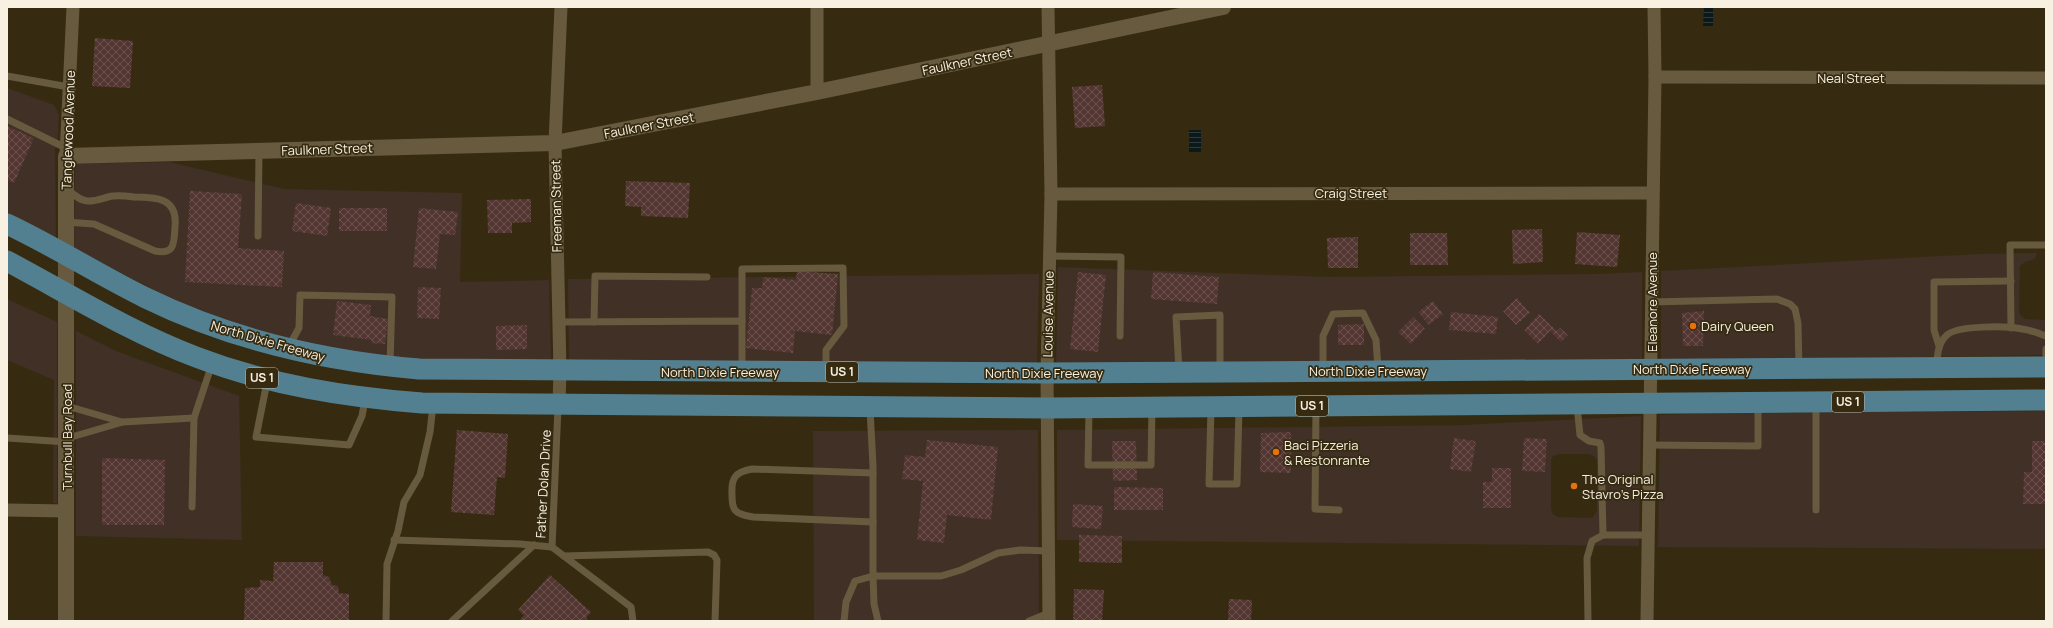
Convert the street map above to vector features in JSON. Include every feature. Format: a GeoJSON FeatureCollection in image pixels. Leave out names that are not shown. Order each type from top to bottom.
{"type":"FeatureCollection","features":[{"type":"Feature","properties":{"kind":"main road","name":"US 1"},"geometry":{"type":"LineString","coordinates":[[7,224],[65,254]]}},
{"type":"Feature","properties":{"kind":"main road","name":"North Dixie Freeway"},"geometry":{"type":"LineString","coordinates":[[65,254],[170,309],[231,333],[287,349],[348,362],[419,369],[1047,374],[2046,367]]}},
{"type":"Feature","properties":{"kind":"main road","name":"US 1"},"geometry":{"type":"LineString","coordinates":[[7,261],[127,326],[170,346],[212,362],[268,379],[324,392],[365,398],[433,403],[1089,408],[2046,400]]}},
{"type":"Feature","properties":{"kind":"street","name":"Tanglewood Avenue"},"geometry":{"type":"LineString","coordinates":[[65,254],[66,152],[73,7]]}},
{"type":"Feature","properties":{"kind":"street","name":"Freeman Street"},"geometry":{"type":"LineString","coordinates":[[558,404],[560,371],[555,143],[561,7]]}},
{"type":"Feature","properties":{"kind":"street"},"geometry":{"type":"LineString","coordinates":[[817,7],[818,92]]}},
{"type":"Feature","properties":{"kind":"street","name":"Louise Avenue"},"geometry":{"type":"LineString","coordinates":[[1048,7],[1051,194],[1047,374],[1049,617]]}},
{"type":"Feature","properties":{"kind":"street","name":"Faulkner Street"},"geometry":{"type":"LineString","coordinates":[[66,152],[259,151],[555,143],[818,92],[1223,7]]}},
{"type":"Feature","properties":{"kind":"street","name":"Eleanore Avenue"},"geometry":{"type":"LineString","coordinates":[[1647,621],[1651,403],[1652,193],[1656,77],[1654,7]]}},
{"type":"Feature","properties":{"kind":"street","name":"Neal Street"},"geometry":{"type":"LineString","coordinates":[[1656,77],[2046,78]]}},
{"type":"Feature","properties":{"kind":"street","name":"Craig Street"},"geometry":{"type":"LineString","coordinates":[[1051,194],[1652,193]]}},
{"type":"Feature","properties":{"kind":"street","name":"Turnbull Bay Road"},"geometry":{"type":"LineString","coordinates":[[65,254],[68,440],[66,621]]}},
{"type":"Feature","properties":{"kind":"street"},"geometry":{"type":"LineString","coordinates":[[7,510],[67,512]]}},
{"type":"Feature","properties":{"kind":"lane"},"geometry":{"type":"LineString","coordinates":[[7,76],[69,86]]}},
{"type":"Feature","properties":{"kind":"lane"},"geometry":{"type":"LineString","coordinates":[[7,119],[66,152]]}},
{"type":"Feature","properties":{"kind":"lane"},"geometry":{"type":"LineString","coordinates":[[258,236],[259,151]]}},
{"type":"Feature","properties":{"kind":"lane"},"geometry":{"type":"LineString","coordinates":[[65,222],[94,224],[155,250],[164,252],[170,250],[174,243],[176,217],[172,207],[166,201],[153,197],[113,196],[88,201],[78,198],[66,188]]}},
{"type":"Feature","properties":{"kind":"lane"},"geometry":{"type":"LineString","coordinates":[[2011,328],[2010,245],[2046,245]]}},
{"type":"Feature","properties":{"kind":"lane"},"geometry":{"type":"LineString","coordinates":[[1049,256],[1121,257],[1120,336]]}},
{"type":"Feature","properties":{"kind":"lane"},"geometry":{"type":"LineString","coordinates":[[742,372],[742,269],[843,268],[844,326],[826,350],[826,372]]}},
{"type":"Feature","properties":{"kind":"lane"},"geometry":{"type":"LineString","coordinates":[[594,322],[595,276],[707,277]]}},
{"type":"Feature","properties":{"kind":"lane"},"geometry":{"type":"LineString","coordinates":[[1936,367],[1939,346],[1934,330],[1934,282],[2011,281]]}},
{"type":"Feature","properties":{"kind":"lane"},"geometry":{"type":"LineString","coordinates":[[287,349],[299,328],[300,295],[392,297],[390,367]]}},
{"type":"Feature","properties":{"kind":"lane"},"geometry":{"type":"LineString","coordinates":[[1651,302],[1777,299],[1790,304],[1795,309],[1798,323],[1799,368]]}},
{"type":"Feature","properties":{"kind":"lane"},"geometry":{"type":"LineString","coordinates":[[1323,372],[1323,336],[1333,314],[1364,313],[1376,340],[1378,371]]}},
{"type":"Feature","properties":{"kind":"lane"},"geometry":{"type":"LineString","coordinates":[[1179,373],[1176,317],[1220,314],[1220,372]]}},
{"type":"Feature","properties":{"kind":"lane"},"geometry":{"type":"LineString","coordinates":[[559,322],[742,321]]}},
{"type":"Feature","properties":{"kind":"lane"},"geometry":{"type":"LineString","coordinates":[[1939,346],[1948,334],[1958,329],[2021,328],[2046,336]]}},
{"type":"Feature","properties":{"kind":"lane"},"geometry":{"type":"LineString","coordinates":[[2046,349],[2046,356]]}},
{"type":"Feature","properties":{"kind":"lane"},"geometry":{"type":"LineString","coordinates":[[192,507],[194,418],[212,362]]}},
{"type":"Feature","properties":{"kind":"lane"},"geometry":{"type":"LineString","coordinates":[[268,379],[256,437],[349,446],[362,416],[365,398]]}},
{"type":"Feature","properties":{"kind":"lane"},"geometry":{"type":"LineString","coordinates":[[1816,402],[1816,510]]}},
{"type":"Feature","properties":{"kind":"lane"},"geometry":{"type":"LineString","coordinates":[[386,621],[387,564],[404,502],[420,475],[430,432],[433,403]]}},
{"type":"Feature","properties":{"kind":"lane"},"geometry":{"type":"LineString","coordinates":[[1650,445],[1758,446],[1758,403]]}},
{"type":"Feature","properties":{"kind":"lane","name":"Father Dolan Drive"},"geometry":{"type":"LineString","coordinates":[[558,404],[552,547],[631,608],[633,621]]}},
{"type":"Feature","properties":{"kind":"lane"},"geometry":{"type":"LineString","coordinates":[[1577,404],[1580,435],[1589,441],[1600,443],[1601,447],[1603,535]]}},
{"type":"Feature","properties":{"kind":"lane"},"geometry":{"type":"LineString","coordinates":[[67,406],[122,422]]}},
{"type":"Feature","properties":{"kind":"lane"},"geometry":{"type":"LineString","coordinates":[[870,406],[873,473],[874,604],[878,621]]}},
{"type":"Feature","properties":{"kind":"lane"},"geometry":{"type":"LineString","coordinates":[[1210,407],[1209,484],[1237,484],[1239,406]]}},
{"type":"Feature","properties":{"kind":"lane"},"geometry":{"type":"LineString","coordinates":[[1316,406],[1316,509],[1339,510]]}},
{"type":"Feature","properties":{"kind":"lane"},"geometry":{"type":"LineString","coordinates":[[1089,408],[1088,465],[1151,465],[1152,407]]}},
{"type":"Feature","properties":{"kind":"lane"},"geometry":{"type":"LineString","coordinates":[[7,438],[68,440],[122,422],[194,418]]}},
{"type":"Feature","properties":{"kind":"lane"},"geometry":{"type":"LineString","coordinates":[[873,473],[752,469],[741,471],[734,476],[732,484],[732,504],[736,511],[742,515],[753,518],[873,522]]}},
{"type":"Feature","properties":{"kind":"lane"},"geometry":{"type":"LineString","coordinates":[[1588,621],[1587,558],[1592,541],[1603,535],[1649,535]]}},
{"type":"Feature","properties":{"kind":"lane"},"geometry":{"type":"LineString","coordinates":[[394,540],[534,545],[552,547]]}},
{"type":"Feature","properties":{"kind":"lane"},"geometry":{"type":"LineString","coordinates":[[452,621],[534,545]]}},
{"type":"Feature","properties":{"kind":"lane"},"geometry":{"type":"LineString","coordinates":[[844,621],[846,602],[855,581],[873,576],[941,576],[961,570],[998,553],[1021,550],[1048,551]]}},
{"type":"Feature","properties":{"kind":"lane"},"geometry":{"type":"LineString","coordinates":[[564,556],[708,552],[714,555],[717,560],[715,621]]}},
{"type":"Feature","properties":{"kind":"lane"},"geometry":{"type":"LineString","coordinates":[[1029,621],[1049,617]]}},
{"type":"Feature","properties":{"kind":"shaded area"},"geometry":{"type":"Polygon","coordinates":[[[1704,7],[1713,7],[1713,26],[1703,26],[1704,7]]]}},
{"type":"Feature","properties":{"kind":"shaded area"},"geometry":{"type":"Polygon","coordinates":[[[7,88],[54,105],[59,115],[57,147],[55,148],[56,239],[7,215],[7,88]]]}},
{"type":"Feature","properties":{"kind":"shaded area"},"geometry":{"type":"Polygon","coordinates":[[[1189,130],[1201,130],[1201,152],[1189,152],[1189,130]]]}},
{"type":"Feature","properties":{"kind":"shaded area"},"geometry":{"type":"Polygon","coordinates":[[[169,162],[284,189],[462,193],[460,282],[549,280],[551,362],[419,361],[296,343],[190,308],[74,249],[75,164],[169,162]]]}},
{"type":"Feature","properties":{"kind":"shaded area"},"geometry":{"type":"Polygon","coordinates":[[[2037,253],[2035,259],[2025,262],[2020,266],[2019,311],[2021,316],[2025,319],[2046,320],[2046,355],[1661,361],[1661,271],[1979,254],[2037,253]]]}},
{"type":"Feature","properties":{"kind":"shaded area"},"geometry":{"type":"Polygon","coordinates":[[[1058,267],[1328,277],[1596,274],[1642,272],[1642,361],[1056,365],[1058,267]]]}},
{"type":"Feature","properties":{"kind":"shaded area"},"geometry":{"type":"Polygon","coordinates":[[[1039,274],[1037,365],[569,362],[568,279],[1039,274]]]}},
{"type":"Feature","properties":{"kind":"shaded area"},"geometry":{"type":"Polygon","coordinates":[[[7,299],[57,322],[57,503],[53,503],[54,380],[7,360],[7,299]]]}},
{"type":"Feature","properties":{"kind":"shaded area"},"geometry":{"type":"Polygon","coordinates":[[[76,331],[116,351],[239,396],[242,540],[76,536],[76,331]]]}},
{"type":"Feature","properties":{"kind":"shaded area"},"geometry":{"type":"Polygon","coordinates":[[[2046,411],[2046,549],[1658,547],[1660,415],[1710,413],[2046,411]]]}},
{"type":"Feature","properties":{"kind":"shaded area"},"geometry":{"type":"Polygon","coordinates":[[[1641,416],[1639,546],[1057,540],[1057,430],[1464,425],[1641,416]],[[1559,454],[1553,456],[1551,461],[1551,509],[1553,514],[1557,517],[1592,518],[1597,511],[1597,460],[1594,456],[1588,454],[1559,454]]]}},
{"type":"Feature","properties":{"kind":"shaded area"},"geometry":{"type":"Polygon","coordinates":[[[1038,430],[1039,621],[814,621],[813,431],[1038,430]]]}},
{"type":"Feature","properties":{"kind":"building"},"geometry":{"type":"Polygon","coordinates":[[[95,38],[133,41],[130,88],[92,86],[95,38]]]}},
{"type":"Feature","properties":{"kind":"building"},"geometry":{"type":"Polygon","coordinates":[[[1102,85],[1105,126],[1075,128],[1072,87],[1102,85]]]}},
{"type":"Feature","properties":{"kind":"building"},"geometry":{"type":"Polygon","coordinates":[[[7,126],[34,138],[14,183],[7,180],[7,126]]]}},
{"type":"Feature","properties":{"kind":"building"},"geometry":{"type":"Polygon","coordinates":[[[626,181],[690,183],[688,218],[641,216],[641,207],[625,206],[626,181]]]}},
{"type":"Feature","properties":{"kind":"building"},"geometry":{"type":"Polygon","coordinates":[[[190,191],[242,194],[238,248],[284,251],[282,287],[185,282],[190,191]]]}},
{"type":"Feature","properties":{"kind":"building"},"geometry":{"type":"Polygon","coordinates":[[[531,199],[531,222],[512,223],[512,233],[488,233],[487,200],[531,199]]]}},
{"type":"Feature","properties":{"kind":"building"},"geometry":{"type":"Polygon","coordinates":[[[296,203],[331,208],[327,236],[292,231],[296,203]]]}},
{"type":"Feature","properties":{"kind":"building"},"geometry":{"type":"Polygon","coordinates":[[[339,208],[387,208],[387,231],[339,231],[339,208]]]}},
{"type":"Feature","properties":{"kind":"building"},"geometry":{"type":"Polygon","coordinates":[[[419,208],[458,212],[455,235],[440,234],[436,269],[413,267],[419,208]]]}},
{"type":"Feature","properties":{"kind":"building"},"geometry":{"type":"Polygon","coordinates":[[[1542,229],[1543,262],[1513,264],[1512,230],[1542,229]]]}},
{"type":"Feature","properties":{"kind":"building"},"geometry":{"type":"Polygon","coordinates":[[[1577,232],[1620,235],[1617,267],[1575,264],[1577,232]]]}},
{"type":"Feature","properties":{"kind":"building"},"geometry":{"type":"Polygon","coordinates":[[[1410,233],[1447,233],[1448,265],[1410,265],[1410,233]]]}},
{"type":"Feature","properties":{"kind":"building"},"geometry":{"type":"Polygon","coordinates":[[[1358,237],[1358,268],[1328,268],[1327,238],[1358,237]]]}},
{"type":"Feature","properties":{"kind":"building"},"geometry":{"type":"Polygon","coordinates":[[[797,271],[838,274],[832,335],[795,331],[793,353],[746,348],[752,288],[762,288],[763,277],[796,280],[797,271]]]}},
{"type":"Feature","properties":{"kind":"building"},"geometry":{"type":"Polygon","coordinates":[[[1078,272],[1106,275],[1098,352],[1070,349],[1078,272]]]}},
{"type":"Feature","properties":{"kind":"building"},"geometry":{"type":"Polygon","coordinates":[[[1153,272],[1219,277],[1217,304],[1151,299],[1153,272]]]}},
{"type":"Feature","properties":{"kind":"building"},"geometry":{"type":"Polygon","coordinates":[[[418,287],[441,288],[439,319],[417,318],[418,287]]]}},
{"type":"Feature","properties":{"kind":"building"},"geometry":{"type":"Polygon","coordinates":[[[1517,298],[1530,313],[1516,325],[1503,311],[1517,298]]]}},
{"type":"Feature","properties":{"kind":"building"},"geometry":{"type":"Polygon","coordinates":[[[337,301],[371,305],[370,316],[388,319],[385,344],[371,343],[372,340],[333,335],[337,301]]]}},
{"type":"Feature","properties":{"kind":"building"},"geometry":{"type":"Polygon","coordinates":[[[1433,301],[1443,314],[1429,325],[1418,312],[1433,301]]]}},
{"type":"Feature","properties":{"kind":"building","name":"Dairy Queen"},"geometry":{"type":"Polygon","coordinates":[[[1704,311],[1703,346],[1683,346],[1682,313],[1704,311]]]}},
{"type":"Feature","properties":{"kind":"building"},"geometry":{"type":"Polygon","coordinates":[[[1451,312],[1498,317],[1496,334],[1449,330],[1451,312]]]}},
{"type":"Feature","properties":{"kind":"building"},"geometry":{"type":"Polygon","coordinates":[[[1539,314],[1557,331],[1560,328],[1568,335],[1561,342],[1550,331],[1538,344],[1524,330],[1539,314]]]}},
{"type":"Feature","properties":{"kind":"building"},"geometry":{"type":"Polygon","coordinates":[[[1413,317],[1425,329],[1411,344],[1398,332],[1413,317]]]}},
{"type":"Feature","properties":{"kind":"building"},"geometry":{"type":"Polygon","coordinates":[[[1364,324],[1364,345],[1338,345],[1338,325],[1364,324]]]}},
{"type":"Feature","properties":{"kind":"building"},"geometry":{"type":"Polygon","coordinates":[[[527,325],[527,349],[496,350],[496,326],[527,325]]]}},
{"type":"Feature","properties":{"kind":"building"},"geometry":{"type":"Polygon","coordinates":[[[457,430],[508,434],[505,478],[497,477],[494,515],[451,512],[457,430]]]}},
{"type":"Feature","properties":{"kind":"building","name":"Baci Pizzeria & Restonrante"},"geometry":{"type":"Polygon","coordinates":[[[1291,432],[1291,473],[1260,472],[1261,433],[1291,432]]]}},
{"type":"Feature","properties":{"kind":"building"},"geometry":{"type":"Polygon","coordinates":[[[1454,438],[1476,441],[1471,472],[1450,469],[1454,438]]]}},
{"type":"Feature","properties":{"kind":"building"},"geometry":{"type":"Polygon","coordinates":[[[1524,438],[1547,439],[1545,472],[1522,471],[1524,438]]]}},
{"type":"Feature","properties":{"kind":"building"},"geometry":{"type":"Polygon","coordinates":[[[927,440],[998,447],[991,520],[947,515],[944,543],[917,540],[923,481],[902,479],[905,455],[925,457],[927,440]]]}},
{"type":"Feature","properties":{"kind":"building"},"geometry":{"type":"Polygon","coordinates":[[[1112,441],[1136,441],[1137,480],[1113,481],[1112,441]]]}},
{"type":"Feature","properties":{"kind":"building"},"geometry":{"type":"Polygon","coordinates":[[[2032,441],[2046,441],[2046,504],[2023,504],[2024,472],[2032,472],[2032,441]]]}},
{"type":"Feature","properties":{"kind":"building"},"geometry":{"type":"Polygon","coordinates":[[[102,458],[165,460],[164,525],[102,525],[102,458]]]}},
{"type":"Feature","properties":{"kind":"building"},"geometry":{"type":"Polygon","coordinates":[[[1492,468],[1511,468],[1511,508],[1483,508],[1483,482],[1492,482],[1492,468]]]}},
{"type":"Feature","properties":{"kind":"building"},"geometry":{"type":"Polygon","coordinates":[[[1114,487],[1163,488],[1163,510],[1114,510],[1114,487]]]}},
{"type":"Feature","properties":{"kind":"building"},"geometry":{"type":"Polygon","coordinates":[[[1073,504],[1103,506],[1101,529],[1072,527],[1073,504]]]}},
{"type":"Feature","properties":{"kind":"building"},"geometry":{"type":"Polygon","coordinates":[[[1079,535],[1122,536],[1122,563],[1079,562],[1079,535]]]}},
{"type":"Feature","properties":{"kind":"building"},"geometry":{"type":"Polygon","coordinates":[[[274,562],[323,562],[323,575],[329,577],[332,585],[338,586],[339,593],[349,594],[349,621],[244,621],[245,588],[260,587],[260,580],[273,581],[274,562]]]}},
{"type":"Feature","properties":{"kind":"building"},"geometry":{"type":"Polygon","coordinates":[[[550,575],[591,612],[586,618],[589,621],[519,621],[524,615],[518,610],[550,575]]]}},
{"type":"Feature","properties":{"kind":"building"},"geometry":{"type":"Polygon","coordinates":[[[1074,589],[1104,590],[1102,621],[1073,621],[1074,589]]]}},
{"type":"Feature","properties":{"kind":"building"},"geometry":{"type":"Polygon","coordinates":[[[1229,599],[1252,600],[1251,621],[1228,621],[1229,599]]]}},
{"type":"Feature","properties":{"kind":"place","name":"Dairy Queen"},"geometry":{"type":"Point","coordinates":[1693,326]}},
{"type":"Feature","properties":{"kind":"place","name":"Baci Pizzeria & Restonrante"},"geometry":{"type":"Point","coordinates":[1276,452]}},
{"type":"Feature","properties":{"kind":"place","name":"The Original Stavro's Pizza"},"geometry":{"type":"Point","coordinates":[1574,486]}}]}
